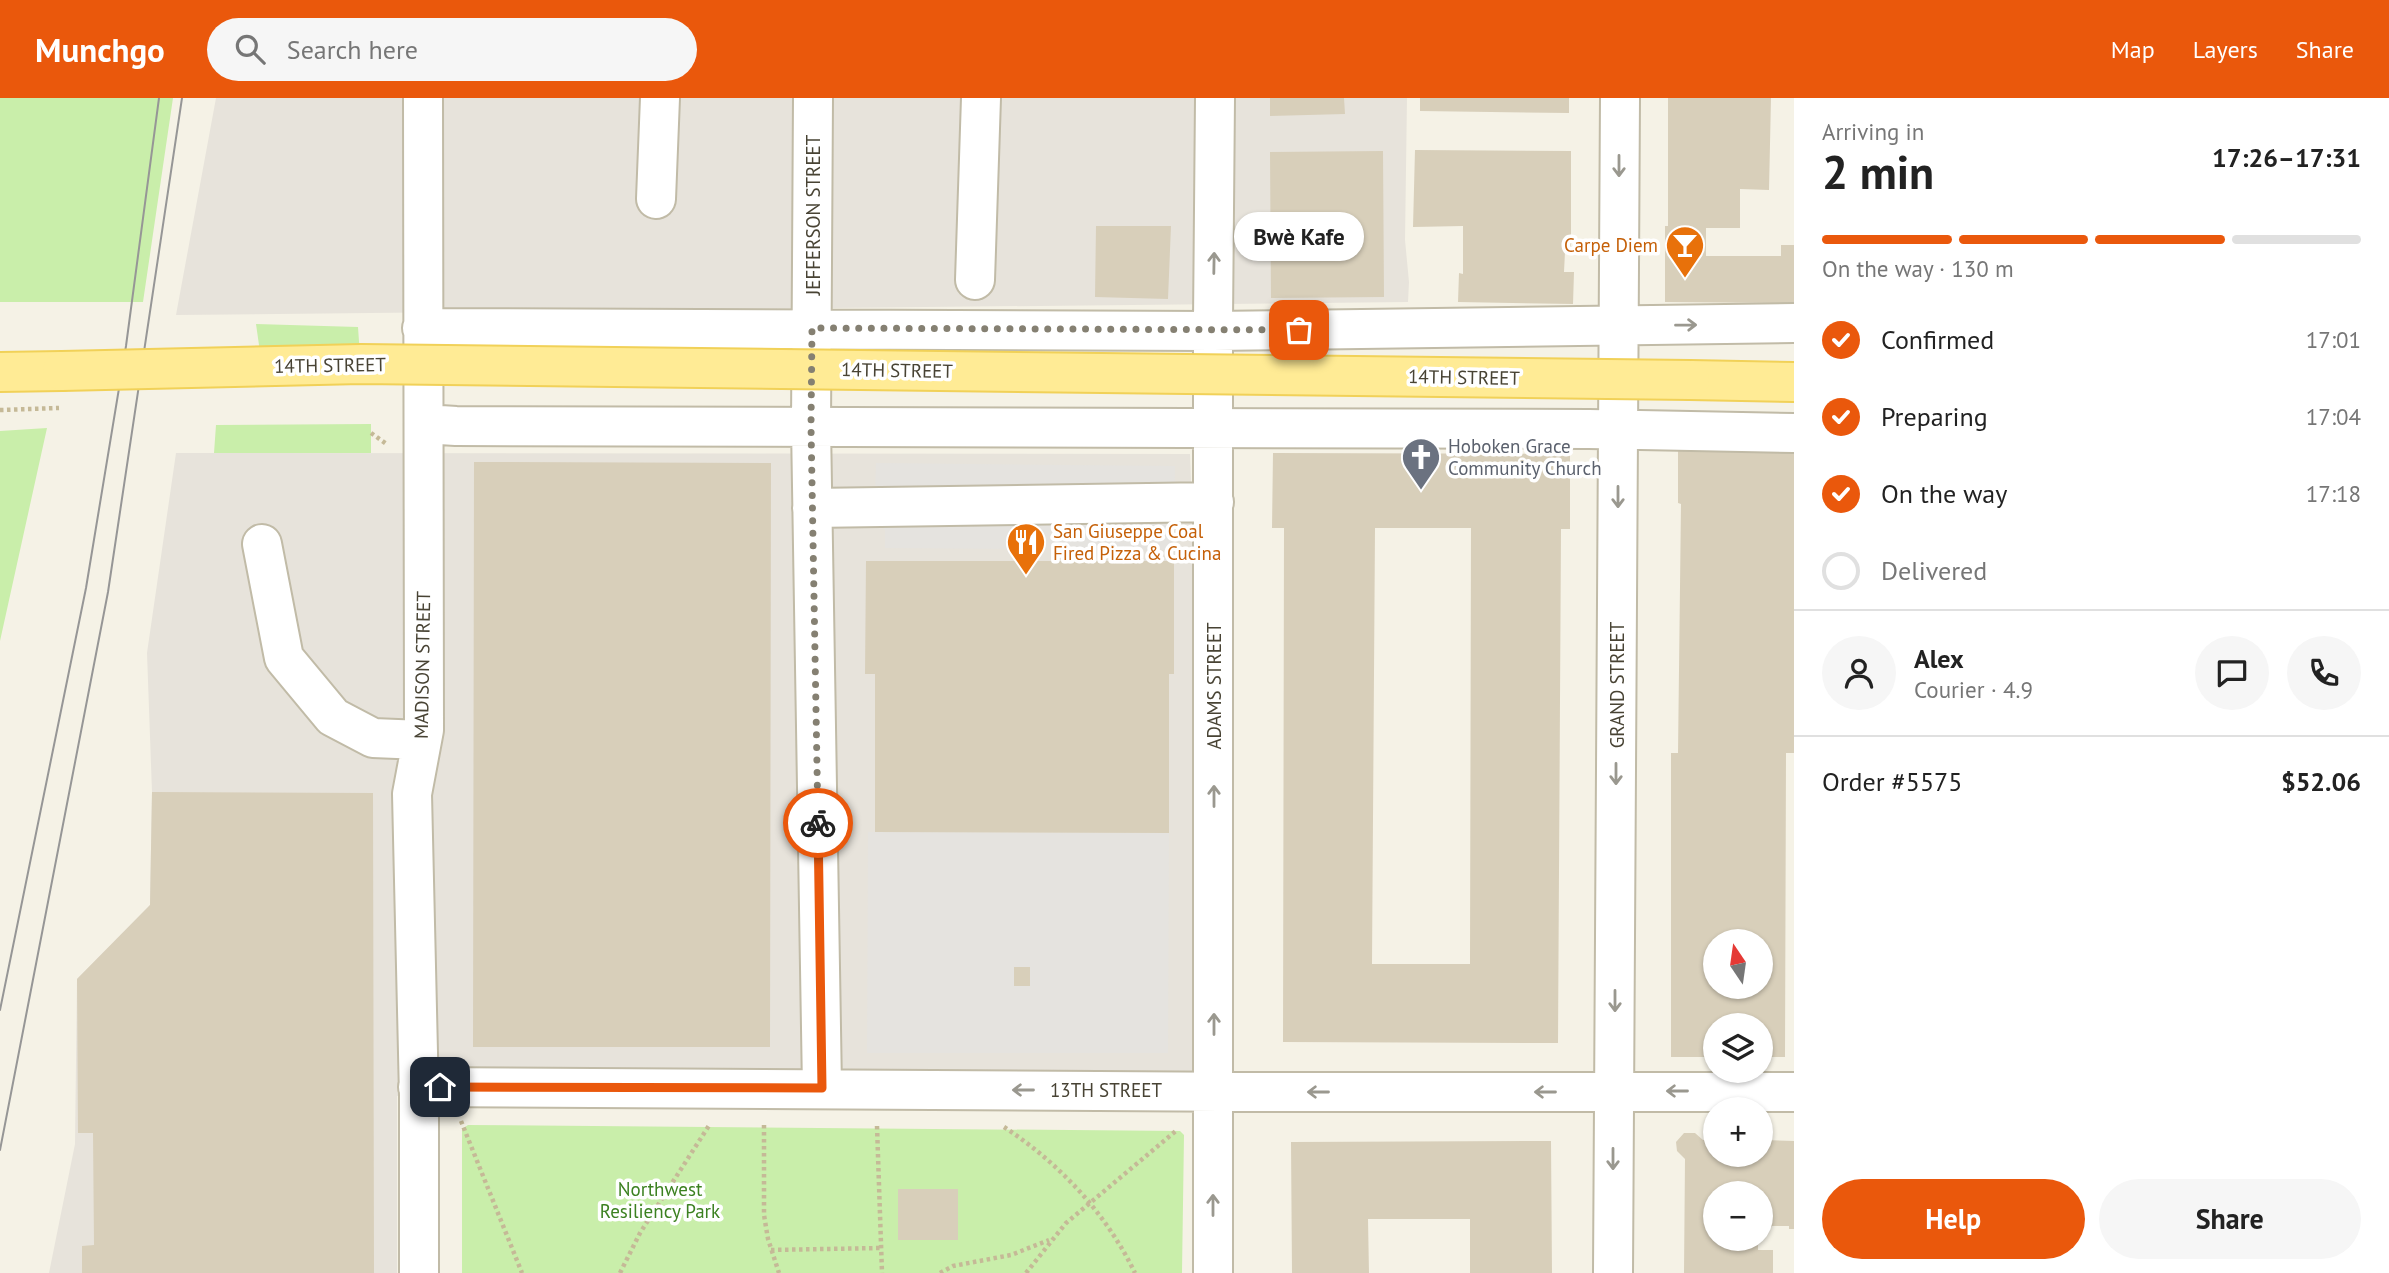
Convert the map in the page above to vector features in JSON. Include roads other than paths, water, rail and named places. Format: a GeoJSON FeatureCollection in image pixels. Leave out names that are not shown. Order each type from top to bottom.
{"type":"FeatureCollection","features":[{"type":"Feature","properties":{"kind":"main road","name":"14TH STREET"},"geometry":{"type":"LineString","coordinates":[[0,372],[361,364],[1794,383]]}},
{"type":"Feature","properties":{"kind":"street","name":"MADISON STREET"},"geometry":{"type":"LineString","coordinates":[[419,1273],[412,794],[422,740],[423,98]]}},
{"type":"Feature","properties":{"kind":"street"},"geometry":{"type":"LineString","coordinates":[[656,199],[660,98]]}},
{"type":"Feature","properties":{"kind":"street","name":"JEFFERSON STREET"},"geometry":{"type":"LineString","coordinates":[[813,98],[811,426],[822,1088]]}},
{"type":"Feature","properties":{"kind":"street"},"geometry":{"type":"LineString","coordinates":[[975,280],[981,98]]}},
{"type":"Feature","properties":{"kind":"street","name":"ADAMS STREET"},"geometry":{"type":"LineString","coordinates":[[1213,1273],[1215,98]]}},
{"type":"Feature","properties":{"kind":"street","name":"GRAND STREET"},"geometry":{"type":"LineString","coordinates":[[1613,1273],[1619,429],[1602,322],[1620,98]]}},
{"type":"Feature","properties":{"kind":"street"},"geometry":{"type":"LineString","coordinates":[[422,324],[1213,326],[1794,323]]}},
{"type":"Feature","properties":{"kind":"street"},"geometry":{"type":"LineString","coordinates":[[424,424],[1619,429],[1794,433]]}},
{"type":"Feature","properties":{"kind":"street"},"geometry":{"type":"LineString","coordinates":[[812,508],[1214,502]]}},
{"type":"Feature","properties":{"kind":"street"},"geometry":{"type":"LineString","coordinates":[[262,544],[284,658],[333,718],[373,738],[422,740]]}},
{"type":"Feature","properties":{"kind":"street","name":"13TH STREET"},"geometry":{"type":"LineString","coordinates":[[418,1087],[1213,1092],[1794,1092]]}},
{"type":"Feature","properties":{"kind":"tram line"},"geometry":{"type":"LineString","coordinates":[[0,1010],[86,588],[126,346],[159,98]]}},
{"type":"Feature","properties":{"kind":"tram line"},"geometry":{"type":"LineString","coordinates":[[0,1150],[108,592],[182,98]]}},
{"type":"Feature","properties":{"kind":"place","name":"Carpe Diem"},"geometry":{"type":"Point","coordinates":[1685,279]}},
{"type":"Feature","properties":{"kind":"place","name":"Bwè Kafe"},"geometry":{"type":"Point","coordinates":[1299,330]}},
{"type":"Feature","properties":{"kind":"place","name":"Hoboken Grace Community Church"},"geometry":{"type":"Point","coordinates":[1421,491]}},
{"type":"Feature","properties":{"kind":"place","name":"San Giuseppe Coal Fired Pizza & Cucina"},"geometry":{"type":"Point","coordinates":[1026,576]}},
{"type":"Feature","properties":{"kind":"park label","name":"Northwest Resiliency Park"},"geometry":{"type":"Point","coordinates":[660,1200]}}]}
